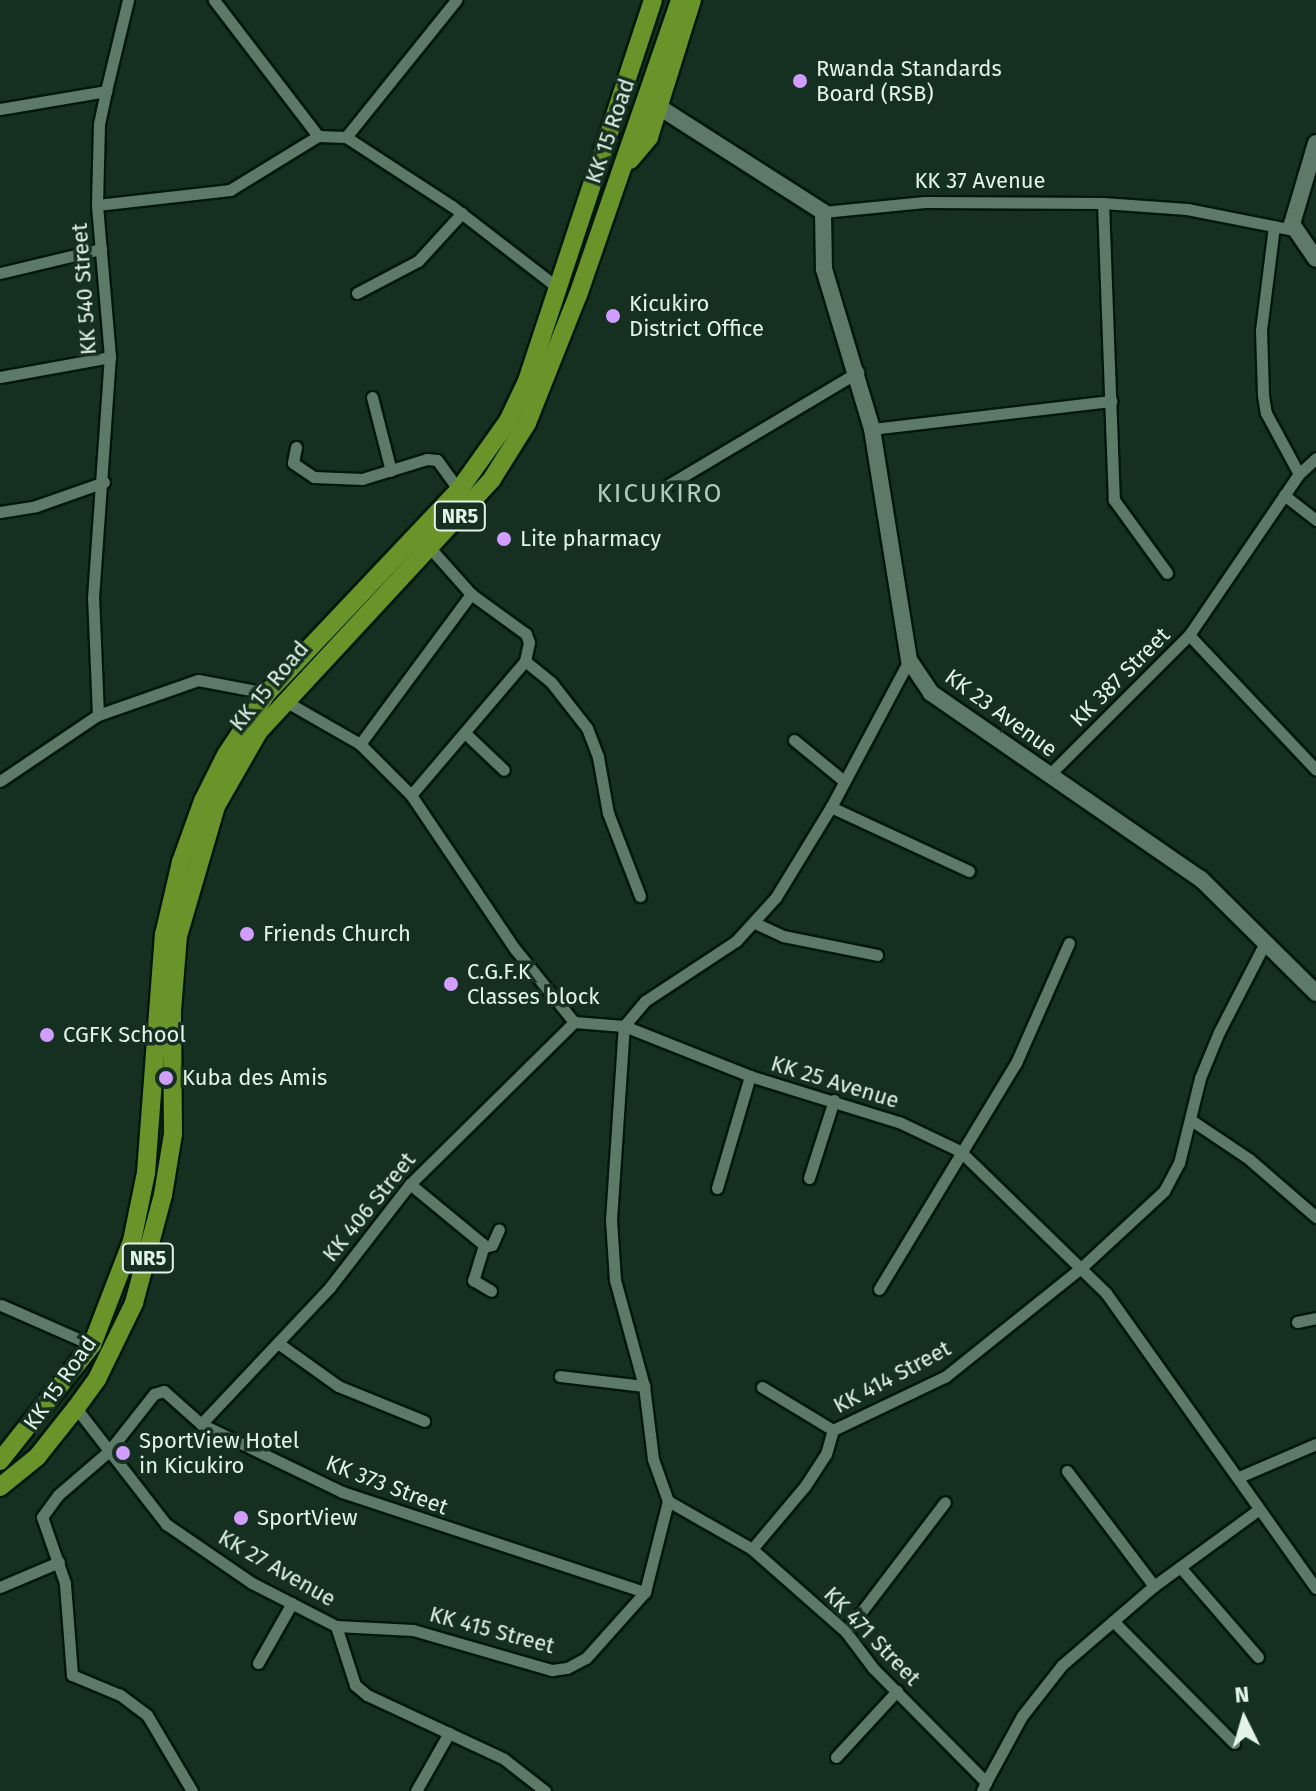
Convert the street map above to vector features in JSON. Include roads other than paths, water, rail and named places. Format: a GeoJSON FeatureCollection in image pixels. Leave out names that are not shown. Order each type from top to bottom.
{"type":"FeatureCollection","features":[{"type":"Feature","properties":{"kind":"highway"},"geometry":{"type":"LineString","coordinates":[[602,153],[612,85],[641,0]]}},
{"type":"Feature","properties":{"kind":"highway","name":"KK 15 Road"},"geometry":{"type":"LineString","coordinates":[[0,1461],[57,1393],[92,1345],[132,1241],[146,1173],[158,986],[181,862],[226,755],[267,693],[459,490],[520,397],[653,0]]}},
{"type":"Feature","properties":{"kind":"highway","name":"KK 15 Road"},"geometry":{"type":"LineString","coordinates":[[0,1487],[37,1457],[76,1408],[97,1379],[134,1303],[163,1195],[173,1134],[172,984],[190,883],[216,806],[259,731],[492,479],[527,423],[623,168],[680,0]]}},
{"type":"Feature","properties":{"kind":"highway"},"geometry":{"type":"LineString","coordinates":[[623,168],[649,137],[692,0]]}},
{"type":"Feature","properties":{"kind":"highway"},"geometry":{"type":"LineString","coordinates":[[267,693],[285,701]]}},
{"type":"Feature","properties":{"kind":"highway"},"geometry":{"type":"LineString","coordinates":[[57,1393],[76,1408]]}},
{"type":"Feature","properties":{"kind":"main road"},"geometry":{"type":"LineString","coordinates":[[659,107],[823,212]]}},
{"type":"Feature","properties":{"kind":"main road"},"geometry":{"type":"LineString","coordinates":[[1315,149],[1293,230],[1316,259]]}},
{"type":"Feature","properties":{"kind":"main road","name":"KK 23 Avenue"},"geometry":{"type":"LineString","coordinates":[[823,212],[824,269],[858,372],[872,429],[909,660],[931,693],[1179,863],[1266,941],[1316,993]]}},
{"type":"Feature","properties":{"kind":"street"},"geometry":{"type":"LineString","coordinates":[[97,205],[99,124],[128,0]]}},
{"type":"Feature","properties":{"kind":"street"},"geometry":{"type":"LineString","coordinates":[[214,0],[318,136],[346,137],[462,213],[558,288]]}},
{"type":"Feature","properties":{"kind":"street"},"geometry":{"type":"LineString","coordinates":[[346,137],[456,0]]}},
{"type":"Feature","properties":{"kind":"street"},"geometry":{"type":"LineString","coordinates":[[0,109],[106,91]]}},
{"type":"Feature","properties":{"kind":"street","name":"KK 540 Street"},"geometry":{"type":"LineString","coordinates":[[98,715],[93,598],[104,482],[110,357],[97,205],[230,190],[318,136]]}},
{"type":"Feature","properties":{"kind":"street","name":"KK 37 Avenue"},"geometry":{"type":"LineString","coordinates":[[823,212],[925,202],[1103,203],[1187,209],[1293,230]]}},
{"type":"Feature","properties":{"kind":"street"},"geometry":{"type":"LineString","coordinates":[[1103,203],[1114,500],[1167,573]]}},
{"type":"Feature","properties":{"kind":"street"},"geometry":{"type":"LineString","coordinates":[[357,293],[418,261],[462,213]]}},
{"type":"Feature","properties":{"kind":"street"},"geometry":{"type":"LineString","coordinates":[[1274,226],[1261,330],[1263,395],[1266,413],[1299,474]]}},
{"type":"Feature","properties":{"kind":"street"},"geometry":{"type":"LineString","coordinates":[[0,273],[101,249]]}},
{"type":"Feature","properties":{"kind":"street"},"geometry":{"type":"LineString","coordinates":[[0,377],[110,357]]}},
{"type":"Feature","properties":{"kind":"street"},"geometry":{"type":"LineString","coordinates":[[665,487],[858,372]]}},
{"type":"Feature","properties":{"kind":"street"},"geometry":{"type":"LineString","coordinates":[[372,397],[391,471]]}},
{"type":"Feature","properties":{"kind":"street"},"geometry":{"type":"LineString","coordinates":[[872,429],[1111,401]]}},
{"type":"Feature","properties":{"kind":"street"},"geometry":{"type":"LineString","coordinates":[[296,447],[297,470],[314,477],[362,479],[437,460],[459,490]]}},
{"type":"Feature","properties":{"kind":"street"},"geometry":{"type":"LineString","coordinates":[[1189,635],[1299,474],[1316,458]]}},
{"type":"Feature","properties":{"kind":"street"},"geometry":{"type":"LineString","coordinates":[[0,512],[36,506],[104,482]]}},
{"type":"Feature","properties":{"kind":"street"},"geometry":{"type":"LineString","coordinates":[[1284,495],[1316,520]]}},
{"type":"Feature","properties":{"kind":"street"},"geometry":{"type":"LineString","coordinates":[[411,795],[525,661],[529,642],[526,634],[471,594],[430,548]]}},
{"type":"Feature","properties":{"kind":"street"},"geometry":{"type":"LineString","coordinates":[[360,744],[471,594]]}},
{"type":"Feature","properties":{"kind":"street","name":"KK 387 Street"},"geometry":{"type":"LineString","coordinates":[[1049,775],[1189,635],[1316,770]]}},
{"type":"Feature","properties":{"kind":"street"},"geometry":{"type":"LineString","coordinates":[[668,1501],[649,1444],[644,1386],[615,1280],[611,1220],[624,1026],[645,1001],[736,941],[755,923],[831,807],[909,660]]}},
{"type":"Feature","properties":{"kind":"street"},"geometry":{"type":"LineString","coordinates":[[525,661],[551,682],[587,728],[598,757],[608,813],[640,896]]}},
{"type":"Feature","properties":{"kind":"street"},"geometry":{"type":"LineString","coordinates":[[0,781],[98,715],[198,680],[267,693]]}},
{"type":"Feature","properties":{"kind":"street"},"geometry":{"type":"LineString","coordinates":[[285,701],[360,744],[411,795],[515,949],[574,1022]]}},
{"type":"Feature","properties":{"kind":"street"},"geometry":{"type":"LineString","coordinates":[[466,734],[504,770]]}},
{"type":"Feature","properties":{"kind":"street"},"geometry":{"type":"LineString","coordinates":[[794,740],[844,781]]}},
{"type":"Feature","properties":{"kind":"street"},"geometry":{"type":"LineString","coordinates":[[831,807],[969,871]]}},
{"type":"Feature","properties":{"kind":"street"},"geometry":{"type":"LineString","coordinates":[[755,923],[783,936],[877,955]]}},
{"type":"Feature","properties":{"kind":"street","name":"KK 414 Street"},"geometry":{"type":"LineString","coordinates":[[752,1549],[805,1486],[826,1454],[833,1430],[946,1376],[1082,1267],[1164,1191],[1219,1032],[1266,941]]}},
{"type":"Feature","properties":{"kind":"street"},"geometry":{"type":"LineString","coordinates":[[879,1289],[1016,1063],[1069,943]]}},
{"type":"Feature","properties":{"kind":"street","name":"KK 25 Avenue"},"geometry":{"type":"LineString","coordinates":[[574,1022],[624,1026],[750,1076],[834,1100],[960,1151],[1082,1267],[1239,1477],[1258,1510],[1316,1588]]}},
{"type":"Feature","properties":{"kind":"street","name":"KK 406 Street"},"geometry":{"type":"LineString","coordinates":[[201,1424],[330,1287],[410,1184],[574,1022]]}},
{"type":"Feature","properties":{"kind":"street"},"geometry":{"type":"LineString","coordinates":[[717,1188],[750,1076]]}},
{"type":"Feature","properties":{"kind":"street"},"geometry":{"type":"LineString","coordinates":[[809,1178],[834,1100]]}},
{"type":"Feature","properties":{"kind":"street"},"geometry":{"type":"LineString","coordinates":[[1191,1120],[1249,1159],[1316,1217]]}},
{"type":"Feature","properties":{"kind":"street"},"geometry":{"type":"LineString","coordinates":[[410,1184],[485,1247]]}},
{"type":"Feature","properties":{"kind":"street"},"geometry":{"type":"LineString","coordinates":[[485,1247],[492,1245],[499,1229]]}},
{"type":"Feature","properties":{"kind":"street"},"geometry":{"type":"LineString","coordinates":[[485,1247],[473,1280],[491,1291]]}},
{"type":"Feature","properties":{"kind":"street"},"geometry":{"type":"LineString","coordinates":[[1,1305],[92,1345]]}},
{"type":"Feature","properties":{"kind":"street"},"geometry":{"type":"LineString","coordinates":[[1297,1322],[1316,1318]]}},
{"type":"Feature","properties":{"kind":"street"},"geometry":{"type":"LineString","coordinates":[[278,1343],[338,1386],[424,1421]]}},
{"type":"Feature","properties":{"kind":"street"},"geometry":{"type":"LineString","coordinates":[[560,1376],[644,1386]]}},
{"type":"Feature","properties":{"kind":"street"},"geometry":{"type":"LineString","coordinates":[[762,1387],[833,1430]]}},
{"type":"Feature","properties":{"kind":"street","name":"KK 373 Street"},"geometry":{"type":"LineString","coordinates":[[109,1451],[154,1394],[164,1391],[201,1424],[342,1492],[645,1592]]}},
{"type":"Feature","properties":{"kind":"street","name":"KK 27 Avenue"},"geometry":{"type":"LineString","coordinates":[[76,1408],[166,1524],[292,1603],[336,1626],[355,1685],[504,1759],[545,1791]]}},
{"type":"Feature","properties":{"kind":"street"},"geometry":{"type":"LineString","coordinates":[[1239,1477],[1316,1444]]}},
{"type":"Feature","properties":{"kind":"street"},"geometry":{"type":"LineString","coordinates":[[109,1451],[58,1495],[42,1517],[59,1562],[72,1675],[120,1695],[147,1715],[192,1791]]}},
{"type":"Feature","properties":{"kind":"street"},"geometry":{"type":"LineString","coordinates":[[1067,1471],[1154,1586]]}},
{"type":"Feature","properties":{"kind":"street","name":"KK 471 Street"},"geometry":{"type":"LineString","coordinates":[[668,1501],[752,1549],[846,1632],[984,1786]]}},
{"type":"Feature","properties":{"kind":"street","name":"KK 415 Street"},"geometry":{"type":"LineString","coordinates":[[336,1626],[413,1630],[552,1670],[567,1668],[586,1658],[645,1592],[668,1501]]}},
{"type":"Feature","properties":{"kind":"street"},"geometry":{"type":"LineString","coordinates":[[846,1632],[945,1502]]}},
{"type":"Feature","properties":{"kind":"street"},"geometry":{"type":"LineString","coordinates":[[984,1786],[1030,1705],[1062,1665],[1154,1586],[1258,1510]]}},
{"type":"Feature","properties":{"kind":"street"},"geometry":{"type":"LineString","coordinates":[[0,1587],[59,1562]]}},
{"type":"Feature","properties":{"kind":"street"},"geometry":{"type":"LineString","coordinates":[[1180,1567],[1258,1657]]}},
{"type":"Feature","properties":{"kind":"street"},"geometry":{"type":"LineString","coordinates":[[258,1663],[292,1603]]}},
{"type":"Feature","properties":{"kind":"street"},"geometry":{"type":"LineString","coordinates":[[1113,1621],[1234,1743]]}},
{"type":"Feature","properties":{"kind":"street"},"geometry":{"type":"LineString","coordinates":[[836,1757],[897,1691]]}},
{"type":"Feature","properties":{"kind":"street"},"geometry":{"type":"LineString","coordinates":[[416,1791],[449,1733]]}},
{"type":"Feature","properties":{"kind":"place","name":"Rwanda Standards Board (RSB)"},"geometry":{"type":"Point","coordinates":[800,81]}},
{"type":"Feature","properties":{"kind":"place","name":"Kicukiro District Office"},"geometry":{"type":"Point","coordinates":[613,316]}},
{"type":"Feature","properties":{"kind":"place","name":"Lite pharmacy"},"geometry":{"type":"Point","coordinates":[504,539]}},
{"type":"Feature","properties":{"kind":"place","name":"Friends Church"},"geometry":{"type":"Point","coordinates":[247,934]}},
{"type":"Feature","properties":{"kind":"place","name":"C.G.F.K Classes block"},"geometry":{"type":"Point","coordinates":[451,984]}},
{"type":"Feature","properties":{"kind":"place","name":"CGFK School"},"geometry":{"type":"Point","coordinates":[47,1035]}},
{"type":"Feature","properties":{"kind":"place","name":"Kuba des Amis"},"geometry":{"type":"Point","coordinates":[166,1078]}},
{"type":"Feature","properties":{"kind":"place","name":"SportView Hotel in Kicukiro"},"geometry":{"type":"Point","coordinates":[123,1453]}},
{"type":"Feature","properties":{"kind":"place","name":"SportView"},"geometry":{"type":"Point","coordinates":[241,1518]}},
{"type":"Feature","properties":{"kind":"district","name":"KICUKIRO"},"geometry":{"type":"Point","coordinates":[660,494]}}]}
